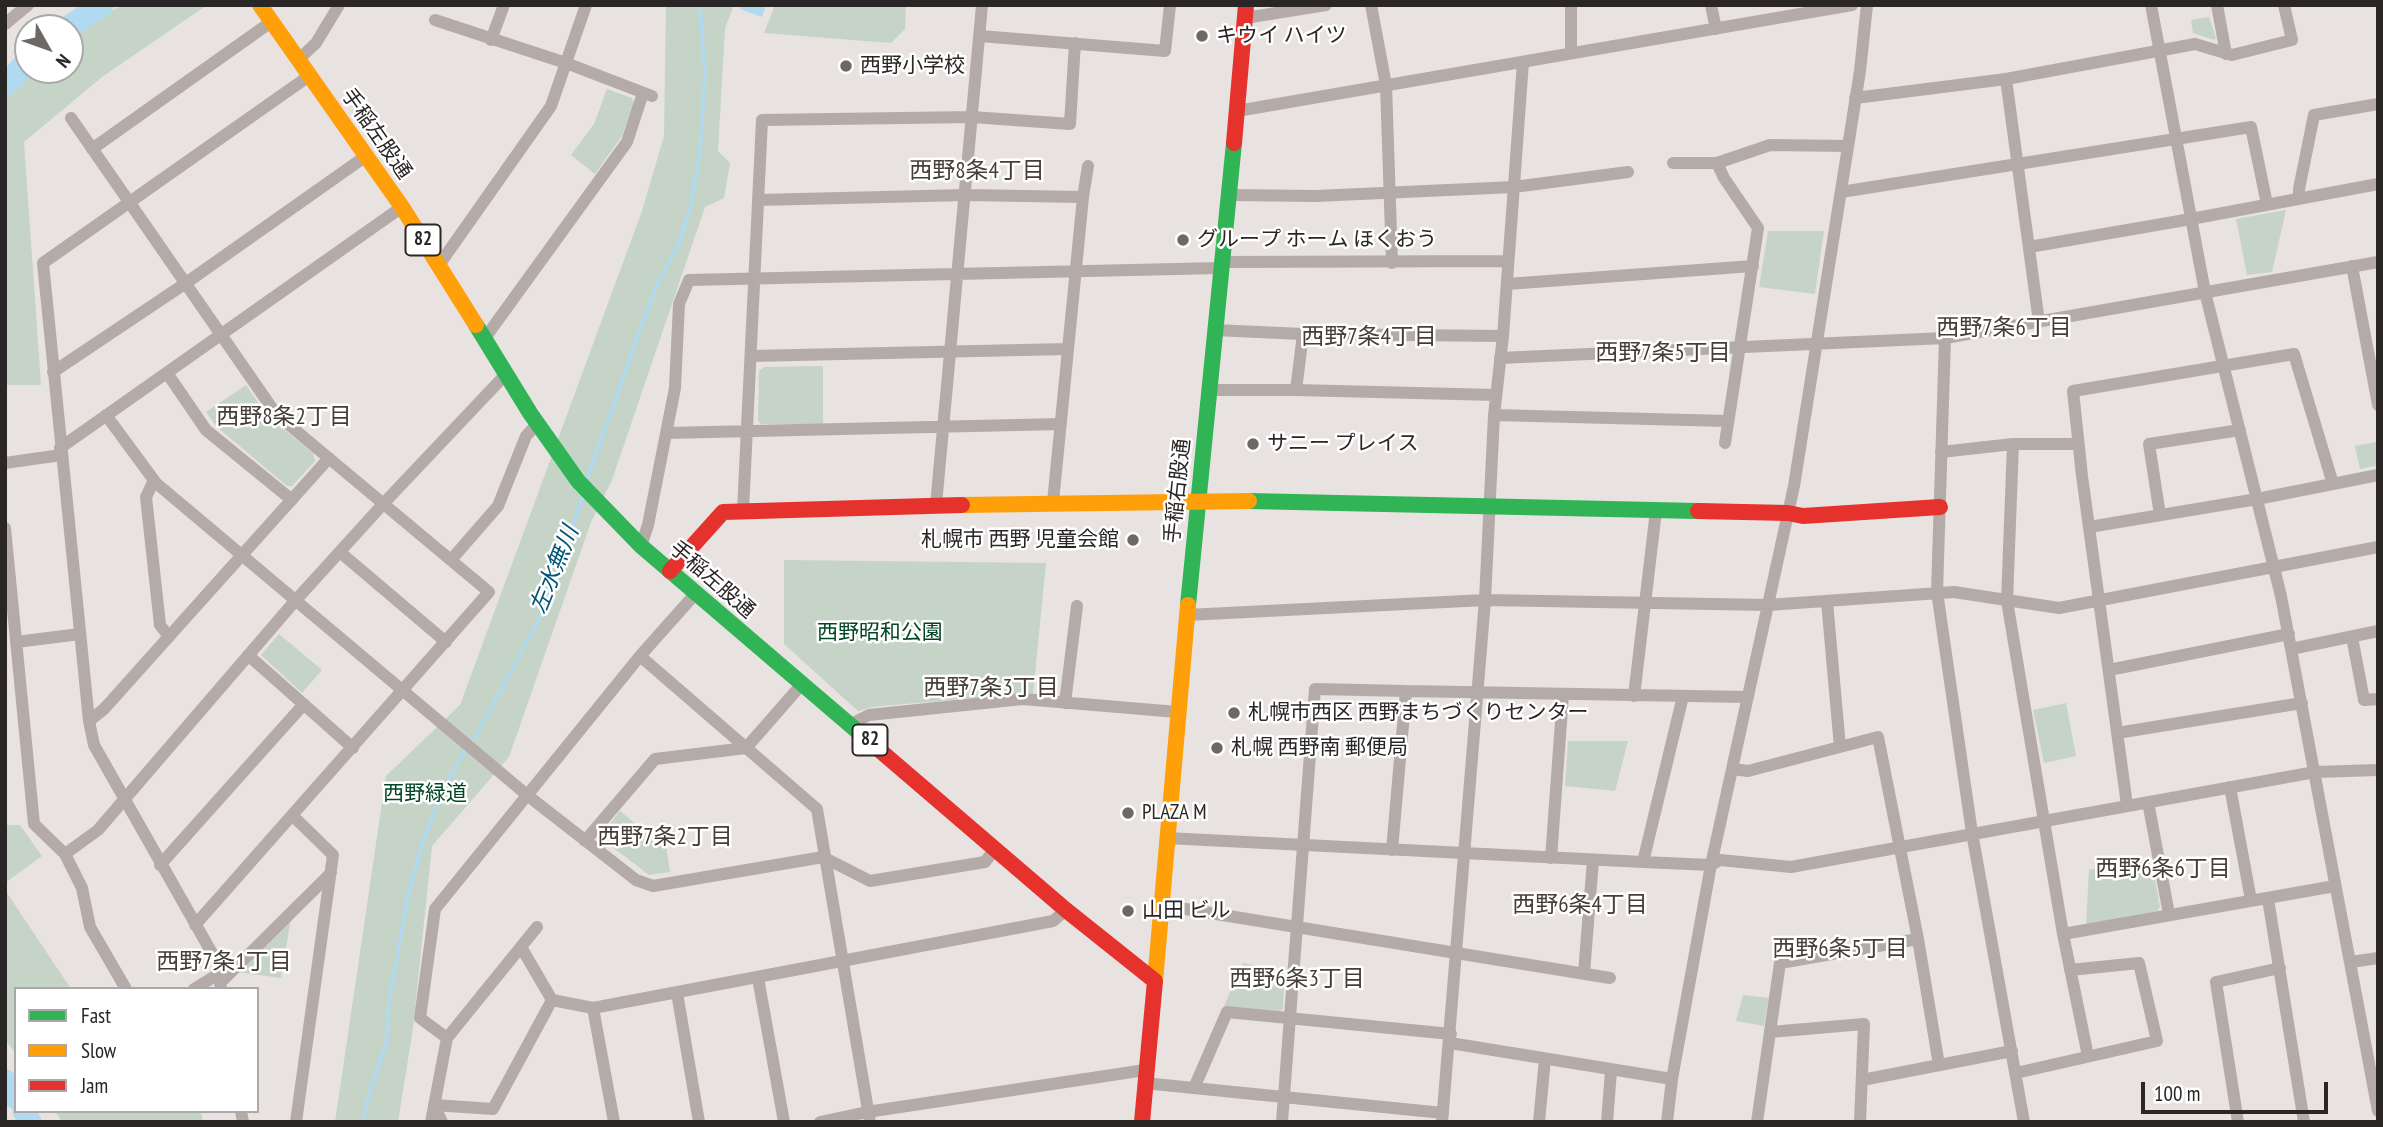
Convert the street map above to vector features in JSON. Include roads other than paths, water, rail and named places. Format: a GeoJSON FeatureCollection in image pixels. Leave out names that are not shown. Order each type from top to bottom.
{"type":"FeatureCollection","features":[{"type":"Feature","properties":{"kind":"street"},"geometry":{"type":"LineString","coordinates":[[5,24],[28,5]]}},
{"type":"Feature","properties":{"kind":"street","name":"手稲左股通"},"geometry":{"type":"LineString","coordinates":[[260,5],[402,207],[537,424],[578,481],[641,546],[1066,910],[1155,981]]}},
{"type":"Feature","properties":{"kind":"street"},"geometry":{"type":"LineString","coordinates":[[298,60],[316,43],[339,5]]}},
{"type":"Feature","properties":{"kind":"street"},"geometry":{"type":"LineString","coordinates":[[491,40],[503,5]]}},
{"type":"Feature","properties":{"kind":"street"},"geometry":{"type":"LineString","coordinates":[[439,265],[551,106],[586,5]]}},
{"type":"Feature","properties":{"kind":"street"},"geometry":{"type":"LineString","coordinates":[[936,505],[982,5]]}},
{"type":"Feature","properties":{"kind":"street"},"geometry":{"type":"LineString","coordinates":[[980,36],[1165,51],[1170,5]]}},
{"type":"Feature","properties":{"kind":"street"},"geometry":{"type":"LineString","coordinates":[[1245,11],[1326,5]]}},
{"type":"Feature","properties":{"kind":"street"},"geometry":{"type":"LineString","coordinates":[[1371,5],[1386,85],[1392,263]]}},
{"type":"Feature","properties":{"kind":"street"},"geometry":{"type":"LineString","coordinates":[[1571,5],[1571,53]]}},
{"type":"Feature","properties":{"kind":"street"},"geometry":{"type":"LineString","coordinates":[[1711,5],[1716,29]]}},
{"type":"Feature","properties":{"kind":"street"},"geometry":{"type":"LineString","coordinates":[[1237,111],[1716,29],[1787,11],[1852,5]]}},
{"type":"Feature","properties":{"kind":"street"},"geometry":{"type":"LineString","coordinates":[[1667,1122],[1672,1079],[1711,865],[1788,513],[1841,192],[1867,5]]}},
{"type":"Feature","properties":{"kind":"street"},"geometry":{"type":"LineString","coordinates":[[2151,5],[2205,292],[2289,635],[2378,1111]]}},
{"type":"Feature","properties":{"kind":"street"},"geometry":{"type":"LineString","coordinates":[[2217,5],[2226,54]]}},
{"type":"Feature","properties":{"kind":"street"},"geometry":{"type":"LineString","coordinates":[[1855,98],[2006,79],[2194,44],[2232,55],[2292,40],[2284,5]]}},
{"type":"Feature","properties":{"kind":"street","name":"手稲右股通"},"geometry":{"type":"LineString","coordinates":[[1155,981],[1177,712],[1214,330],[1230,195],[1245,11]]}},
{"type":"Feature","properties":{"kind":"street"},"geometry":{"type":"LineString","coordinates":[[435,20],[648,94],[627,142],[485,338]]}},
{"type":"Feature","properties":{"kind":"street"},"geometry":{"type":"LineString","coordinates":[[92,149],[271,22]]}},
{"type":"Feature","properties":{"kind":"street"},"geometry":{"type":"LineString","coordinates":[[743,510],[762,120],[972,117],[1070,124],[1074,43]]}},
{"type":"Feature","properties":{"kind":"street"},"geometry":{"type":"LineString","coordinates":[[821,1122],[1145,1077],[1194,1088],[1283,1096],[1442,1117],[1485,600],[1494,415],[1503,337],[1523,62]]}},
{"type":"Feature","properties":{"kind":"street"},"geometry":{"type":"LineString","coordinates":[[220,982],[217,962],[94,745],[60,451],[43,263],[309,76]]}},
{"type":"Feature","properties":{"kind":"street"},"geometry":{"type":"LineString","coordinates":[[2006,79],[2039,321]]}},
{"type":"Feature","properties":{"kind":"street"},"geometry":{"type":"LineString","coordinates":[[2299,198],[2314,115],[2378,104]]}},
{"type":"Feature","properties":{"kind":"street"},"geometry":{"type":"LineString","coordinates":[[71,118],[276,414],[489,592],[404,692],[195,925]]}},
{"type":"Feature","properties":{"kind":"street"},"geometry":{"type":"LineString","coordinates":[[1841,192],[2251,127],[2267,204]]}},
{"type":"Feature","properties":{"kind":"street"},"geometry":{"type":"LineString","coordinates":[[1673,163],[1717,163],[1770,145],[1848,146]]}},
{"type":"Feature","properties":{"kind":"street"},"geometry":{"type":"LineString","coordinates":[[53,372],[186,284],[366,156]]}},
{"type":"Feature","properties":{"kind":"street"},"geometry":{"type":"LineString","coordinates":[[1717,163],[1758,228],[1725,443]]}},
{"type":"Feature","properties":{"kind":"street"},"geometry":{"type":"LineString","coordinates":[[1053,502],[1088,166]]}},
{"type":"Feature","properties":{"kind":"street"},"geometry":{"type":"LineString","coordinates":[[1230,195],[1316,196],[1514,187],[1628,172]]}},
{"type":"Feature","properties":{"kind":"street"},"geometry":{"type":"LineString","coordinates":[[2029,247],[2378,184]]}},
{"type":"Feature","properties":{"kind":"street"},"geometry":{"type":"LineString","coordinates":[[758,200],[966,195],[1083,197]]}},
{"type":"Feature","properties":{"kind":"street"},"geometry":{"type":"LineString","coordinates":[[5,463],[60,451],[106,415],[402,207]]}},
{"type":"Feature","properties":{"kind":"street"},"geometry":{"type":"LineString","coordinates":[[641,546],[648,525],[675,388],[679,304],[689,280],[1221,265],[1508,261]]}},
{"type":"Feature","properties":{"kind":"street"},"geometry":{"type":"LineString","coordinates":[[1500,358],[1945,338],[2378,262]]}},
{"type":"Feature","properties":{"kind":"street"},"geometry":{"type":"LineString","coordinates":[[1507,284],[1753,266]]}},
{"type":"Feature","properties":{"kind":"street"},"geometry":{"type":"LineString","coordinates":[[2352,266],[2378,405]]}},
{"type":"Feature","properties":{"kind":"street"},"geometry":{"type":"LineString","coordinates":[[1214,330],[1503,337]]}},
{"type":"Feature","properties":{"kind":"street"},"geometry":{"type":"LineString","coordinates":[[1296,390],[1303,334]]}},
{"type":"Feature","properties":{"kind":"street"},"geometry":{"type":"LineString","coordinates":[[1945,338],[1937,592],[1972,833],[2024,1122]]}},
{"type":"Feature","properties":{"kind":"street"},"geometry":{"type":"LineString","coordinates":[[751,356],[1067,349]]}},
{"type":"Feature","properties":{"kind":"street"},"geometry":{"type":"LineString","coordinates":[[2127,805],[2073,391],[2294,354],[2333,484]]}},
{"type":"Feature","properties":{"kind":"street"},"geometry":{"type":"LineString","coordinates":[[167,373],[206,430],[292,500]]}},
{"type":"Feature","properties":{"kind":"street"},"geometry":{"type":"LineString","coordinates":[[65,854],[98,830],[295,601],[507,373]]}},
{"type":"Feature","properties":{"kind":"street"},"geometry":{"type":"LineString","coordinates":[[1208,390],[1496,395]]}},
{"type":"Feature","properties":{"kind":"street"},"geometry":{"type":"LineString","coordinates":[[106,415],[154,480],[527,795],[636,880],[653,886],[823,857],[870,881],[985,862],[995,849]]}},
{"type":"Feature","properties":{"kind":"street"},"geometry":{"type":"LineString","coordinates":[[1494,415],[1727,421]]}},
{"type":"Feature","properties":{"kind":"street"},"geometry":{"type":"LineString","coordinates":[[451,560],[498,506],[526,436],[537,424]]}},
{"type":"Feature","properties":{"kind":"street"},"geometry":{"type":"LineString","coordinates":[[666,433],[1061,424]]}},
{"type":"Feature","properties":{"kind":"street"},"geometry":{"type":"LineString","coordinates":[[2160,515],[2149,444],[2239,430]]}},
{"type":"Feature","properties":{"kind":"street"},"geometry":{"type":"LineString","coordinates":[[1941,452],[2013,444],[2078,444]]}},
{"type":"Feature","properties":{"kind":"street"},"geometry":{"type":"LineString","coordinates":[[2013,444],[2007,601],[2063,934],[2088,1056]]}},
{"type":"Feature","properties":{"kind":"street"},"geometry":{"type":"LineString","coordinates":[[89,720],[104,709],[329,458]]}},
{"type":"Feature","properties":{"kind":"street"},"geometry":{"type":"LineString","coordinates":[[2089,527],[2257,499],[2378,475]]}},
{"type":"Feature","properties":{"kind":"street"},"geometry":{"type":"LineString","coordinates":[[154,480],[146,497],[160,625],[169,637]]}},
{"type":"Feature","properties":{"kind":"street"},"geometry":{"type":"LineString","coordinates":[[670,571],[723,512],[743,510],[1198,500],[1788,513],[1802,516],[1940,507]]}},
{"type":"Feature","properties":{"kind":"street"},"geometry":{"type":"LineString","coordinates":[[1634,696],[1656,511]]}},
{"type":"Feature","properties":{"kind":"street"},"geometry":{"type":"LineString","coordinates":[[5,528],[34,824],[65,854],[82,888],[90,928],[125,987]]}},
{"type":"Feature","properties":{"kind":"street"},"geometry":{"type":"LineString","coordinates":[[1187,615],[1485,600],[1768,605],[1937,592],[1954,592],[2059,608],[2378,547]]}},
{"type":"Feature","properties":{"kind":"street"},"geometry":{"type":"LineString","coordinates":[[341,553],[446,642]]}},
{"type":"Feature","properties":{"kind":"street"},"geometry":{"type":"LineString","coordinates":[[447,1038],[420,1018],[435,909],[640,656],[696,593]]}},
{"type":"Feature","properties":{"kind":"street"},"geometry":{"type":"LineString","coordinates":[[1827,601],[1840,747]]}},
{"type":"Feature","properties":{"kind":"street"},"geometry":{"type":"LineString","coordinates":[[1065,704],[1077,606]]}},
{"type":"Feature","properties":{"kind":"street"},"geometry":{"type":"LineString","coordinates":[[2291,649],[2378,631]]}},
{"type":"Feature","properties":{"kind":"street"},"geometry":{"type":"LineString","coordinates":[[16,642],[80,635]]}},
{"type":"Feature","properties":{"kind":"street"},"geometry":{"type":"LineString","coordinates":[[2109,670],[2289,635]]}},
{"type":"Feature","properties":{"kind":"street"},"geometry":{"type":"LineString","coordinates":[[2352,637],[2364,700],[2378,699]]}},
{"type":"Feature","properties":{"kind":"street"},"geometry":{"type":"LineString","coordinates":[[248,655],[353,748]]}},
{"type":"Feature","properties":{"kind":"street"},"geometry":{"type":"LineString","coordinates":[[640,656],[817,809],[868,1117]]}},
{"type":"Feature","properties":{"kind":"street"},"geometry":{"type":"LineString","coordinates":[[585,841],[655,759],[746,748],[802,684]]}},
{"type":"Feature","properties":{"kind":"street"},"geometry":{"type":"LineString","coordinates":[[1282,1122],[1315,689],[1748,697]]}},
{"type":"Feature","properties":{"kind":"street"},"geometry":{"type":"LineString","coordinates":[[1392,850],[1406,691]]}},
{"type":"Feature","properties":{"kind":"street"},"geometry":{"type":"LineString","coordinates":[[1550,858],[1563,695]]}},
{"type":"Feature","properties":{"kind":"street"},"geometry":{"type":"LineString","coordinates":[[1643,862],[1683,696]]}},
{"type":"Feature","properties":{"kind":"street"},"geometry":{"type":"LineString","coordinates":[[851,724],[869,715],[1023,699],[1177,712]]}},
{"type":"Feature","properties":{"kind":"street"},"geometry":{"type":"LineString","coordinates":[[2117,733],[2302,703]]}},
{"type":"Feature","properties":{"kind":"street"},"geometry":{"type":"LineString","coordinates":[[160,865],[304,704]]}},
{"type":"Feature","properties":{"kind":"street"},"geometry":{"type":"LineString","coordinates":[[1733,768],[1748,771],[1878,737],[1940,1065]]}},
{"type":"Feature","properties":{"kind":"street"},"geometry":{"type":"LineString","coordinates":[[1166,838],[1711,865],[1720,860],[1791,867],[2315,772],[2378,770]]}},
{"type":"Feature","properties":{"kind":"street"},"geometry":{"type":"LineString","coordinates":[[2230,787],[2250,901]]}},
{"type":"Feature","properties":{"kind":"street"},"geometry":{"type":"LineString","coordinates":[[2148,802],[2169,915]]}},
{"type":"Feature","properties":{"kind":"street"},"geometry":{"type":"LineString","coordinates":[[293,816],[333,855],[296,1122]]}},
{"type":"Feature","properties":{"kind":"street"},"geometry":{"type":"LineString","coordinates":[[1584,973],[1592,860]]}},
{"type":"Feature","properties":{"kind":"street"},"geometry":{"type":"LineString","coordinates":[[201,987],[220,982],[331,873]]}},
{"type":"Feature","properties":{"kind":"street"},"geometry":{"type":"LineString","coordinates":[[2063,934],[2335,886]]}},
{"type":"Feature","properties":{"kind":"street"},"geometry":{"type":"LineString","coordinates":[[2268,899],[2304,1122]]}},
{"type":"Feature","properties":{"kind":"street"},"geometry":{"type":"LineString","coordinates":[[1161,905],[1610,978]]}},
{"type":"Feature","properties":{"kind":"street"},"geometry":{"type":"LineString","coordinates":[[521,947],[552,1000],[593,1008],[1053,921],[1066,910]]}},
{"type":"Feature","properties":{"kind":"street"},"geometry":{"type":"LineString","coordinates":[[431,1122],[447,1038],[537,927]]}},
{"type":"Feature","properties":{"kind":"street"},"geometry":{"type":"LineString","coordinates":[[1756,1122],[1780,963],[1918,939]]}},
{"type":"Feature","properties":{"kind":"street"},"geometry":{"type":"LineString","coordinates":[[2351,962],[2378,958]]}},
{"type":"Feature","properties":{"kind":"street"},"geometry":{"type":"LineString","coordinates":[[2016,1073],[2157,1041],[2139,963],[2070,970]]}},
{"type":"Feature","properties":{"kind":"street"},"geometry":{"type":"LineString","coordinates":[[2238,1122],[2216,982],[2280,968]]}},
{"type":"Feature","properties":{"kind":"street"},"geometry":{"type":"LineString","coordinates":[[758,978],[784,1122]]}},
{"type":"Feature","properties":{"kind":"street"},"geometry":{"type":"LineString","coordinates":[[1142,1122],[1155,981]]}},
{"type":"Feature","properties":{"kind":"street"},"geometry":{"type":"LineString","coordinates":[[677,993],[699,1122]]}},
{"type":"Feature","properties":{"kind":"street"},"geometry":{"type":"LineString","coordinates":[[493,1109],[552,1000]]}},
{"type":"Feature","properties":{"kind":"street"},"geometry":{"type":"LineString","coordinates":[[593,1008],[614,1122]]}},
{"type":"Feature","properties":{"kind":"street"},"geometry":{"type":"LineString","coordinates":[[1194,1088],[1227,1012],[1290,1017],[1450,1038],[1545,1059],[1672,1079]]}},
{"type":"Feature","properties":{"kind":"street"},"geometry":{"type":"LineString","coordinates":[[1770,1032],[1864,1024],[1860,1122]]}},
{"type":"Feature","properties":{"kind":"street"},"geometry":{"type":"LineString","coordinates":[[1862,1080],[2012,1051]]}},
{"type":"Feature","properties":{"kind":"street"},"geometry":{"type":"LineString","coordinates":[[1539,1122],[1545,1059]]}},
{"type":"Feature","properties":{"kind":"street"},"geometry":{"type":"LineString","coordinates":[[1607,1122],[1611,1071]]}},
{"type":"Feature","properties":{"kind":"street"},"geometry":{"type":"LineString","coordinates":[[434,1105],[493,1109]]}},
{"type":"Feature","properties":{"kind":"street"},"geometry":{"type":"LineString","coordinates":[[434,1105],[442,1122]]}},
{"type":"Feature","properties":{"kind":"street"},"geometry":{"type":"LineString","coordinates":[[493,1109],[499,1122]]}},
{"type":"Feature","properties":{"kind":"water"},"geometry":{"type":"Polygon","coordinates":[[[741,5],[766,5],[762,17],[740,9],[741,5]]]}},
{"type":"Feature","properties":{"kind":"waterway"},"geometry":{"type":"LineString","coordinates":[[84,17],[102,5]]}},
{"type":"Feature","properties":{"kind":"waterway","name":"左水無川"},"geometry":{"type":"LineString","coordinates":[[587,479],[654,291],[679,243],[690,209],[700,151],[705,74],[700,5]]}},
{"type":"Feature","properties":{"kind":"waterway"},"geometry":{"type":"LineString","coordinates":[[5,85],[14,76]]}},
{"type":"Feature","properties":{"kind":"waterway","name":"左水無川"},"geometry":{"type":"LineString","coordinates":[[363,1122],[386,1044],[389,1001],[408,896],[422,844],[441,795],[536,625],[554,586],[582,497]]}},
{"type":"Feature","properties":{"kind":"waterway"},"geometry":{"type":"LineString","coordinates":[[5,1081],[14,1095]]}},
{"type":"Feature","properties":{"kind":"waterway"},"geometry":{"type":"LineString","coordinates":[[25,1113],[30,1122]]}},
{"type":"Feature","properties":{"kind":"place","name":"キウイ ハイツ"},"geometry":{"type":"Point","coordinates":[1202,36]}},
{"type":"Feature","properties":{"kind":"place","name":"西野小学校"},"geometry":{"type":"Point","coordinates":[846,66]}},
{"type":"Feature","properties":{"kind":"place","name":"グループ ホーム ほくおう"},"geometry":{"type":"Point","coordinates":[1183,240]}},
{"type":"Feature","properties":{"kind":"place","name":"サニー プレイス"},"geometry":{"type":"Point","coordinates":[1253,444]}},
{"type":"Feature","properties":{"kind":"place","name":"札幌市 西野 児童会館"},"geometry":{"type":"Point","coordinates":[1133,540]}},
{"type":"Feature","properties":{"kind":"place","name":"札幌市西区 西野まちづくりセンター"},"geometry":{"type":"Point","coordinates":[1234,713]}},
{"type":"Feature","properties":{"kind":"place","name":"札幌 西野南 郵便局"},"geometry":{"type":"Point","coordinates":[1217,748]}},
{"type":"Feature","properties":{"kind":"place","name":"PLAZA M"},"geometry":{"type":"Point","coordinates":[1128,813]}},
{"type":"Feature","properties":{"kind":"place","name":"山田 ビル"},"geometry":{"type":"Point","coordinates":[1128,911]}},
{"type":"Feature","properties":{"kind":"district","name":"西野8条4丁目"},"geometry":{"type":"Point","coordinates":[977,171]}},
{"type":"Feature","properties":{"kind":"district","name":"西野7条6丁目"},"geometry":{"type":"Point","coordinates":[2004,328]}},
{"type":"Feature","properties":{"kind":"district","name":"西野7条4丁目"},"geometry":{"type":"Point","coordinates":[1369,337]}},
{"type":"Feature","properties":{"kind":"district","name":"西野7条5丁目"},"geometry":{"type":"Point","coordinates":[1663,353]}},
{"type":"Feature","properties":{"kind":"district","name":"西野8条2丁目"},"geometry":{"type":"Point","coordinates":[284,417]}},
{"type":"Feature","properties":{"kind":"district","name":"西野7条3丁目"},"geometry":{"type":"Point","coordinates":[991,688]}},
{"type":"Feature","properties":{"kind":"district","name":"西野7条2丁目"},"geometry":{"type":"Point","coordinates":[665,837]}},
{"type":"Feature","properties":{"kind":"district","name":"西野6条6丁目"},"geometry":{"type":"Point","coordinates":[2163,869]}},
{"type":"Feature","properties":{"kind":"district","name":"西野6条4丁目"},"geometry":{"type":"Point","coordinates":[1580,905]}},
{"type":"Feature","properties":{"kind":"district","name":"西野6条5丁目"},"geometry":{"type":"Point","coordinates":[1840,949]}},
{"type":"Feature","properties":{"kind":"district","name":"西野7条1丁目"},"geometry":{"type":"Point","coordinates":[224,962]}},
{"type":"Feature","properties":{"kind":"district","name":"西野6条3丁目"},"geometry":{"type":"Point","coordinates":[1297,979]}},
{"type":"Feature","properties":{"kind":"park label","name":"西野昭和公園"},"geometry":{"type":"Point","coordinates":[880,633]}},
{"type":"Feature","properties":{"kind":"park label","name":"西野緑道"},"geometry":{"type":"Point","coordinates":[425,794]}}]}
